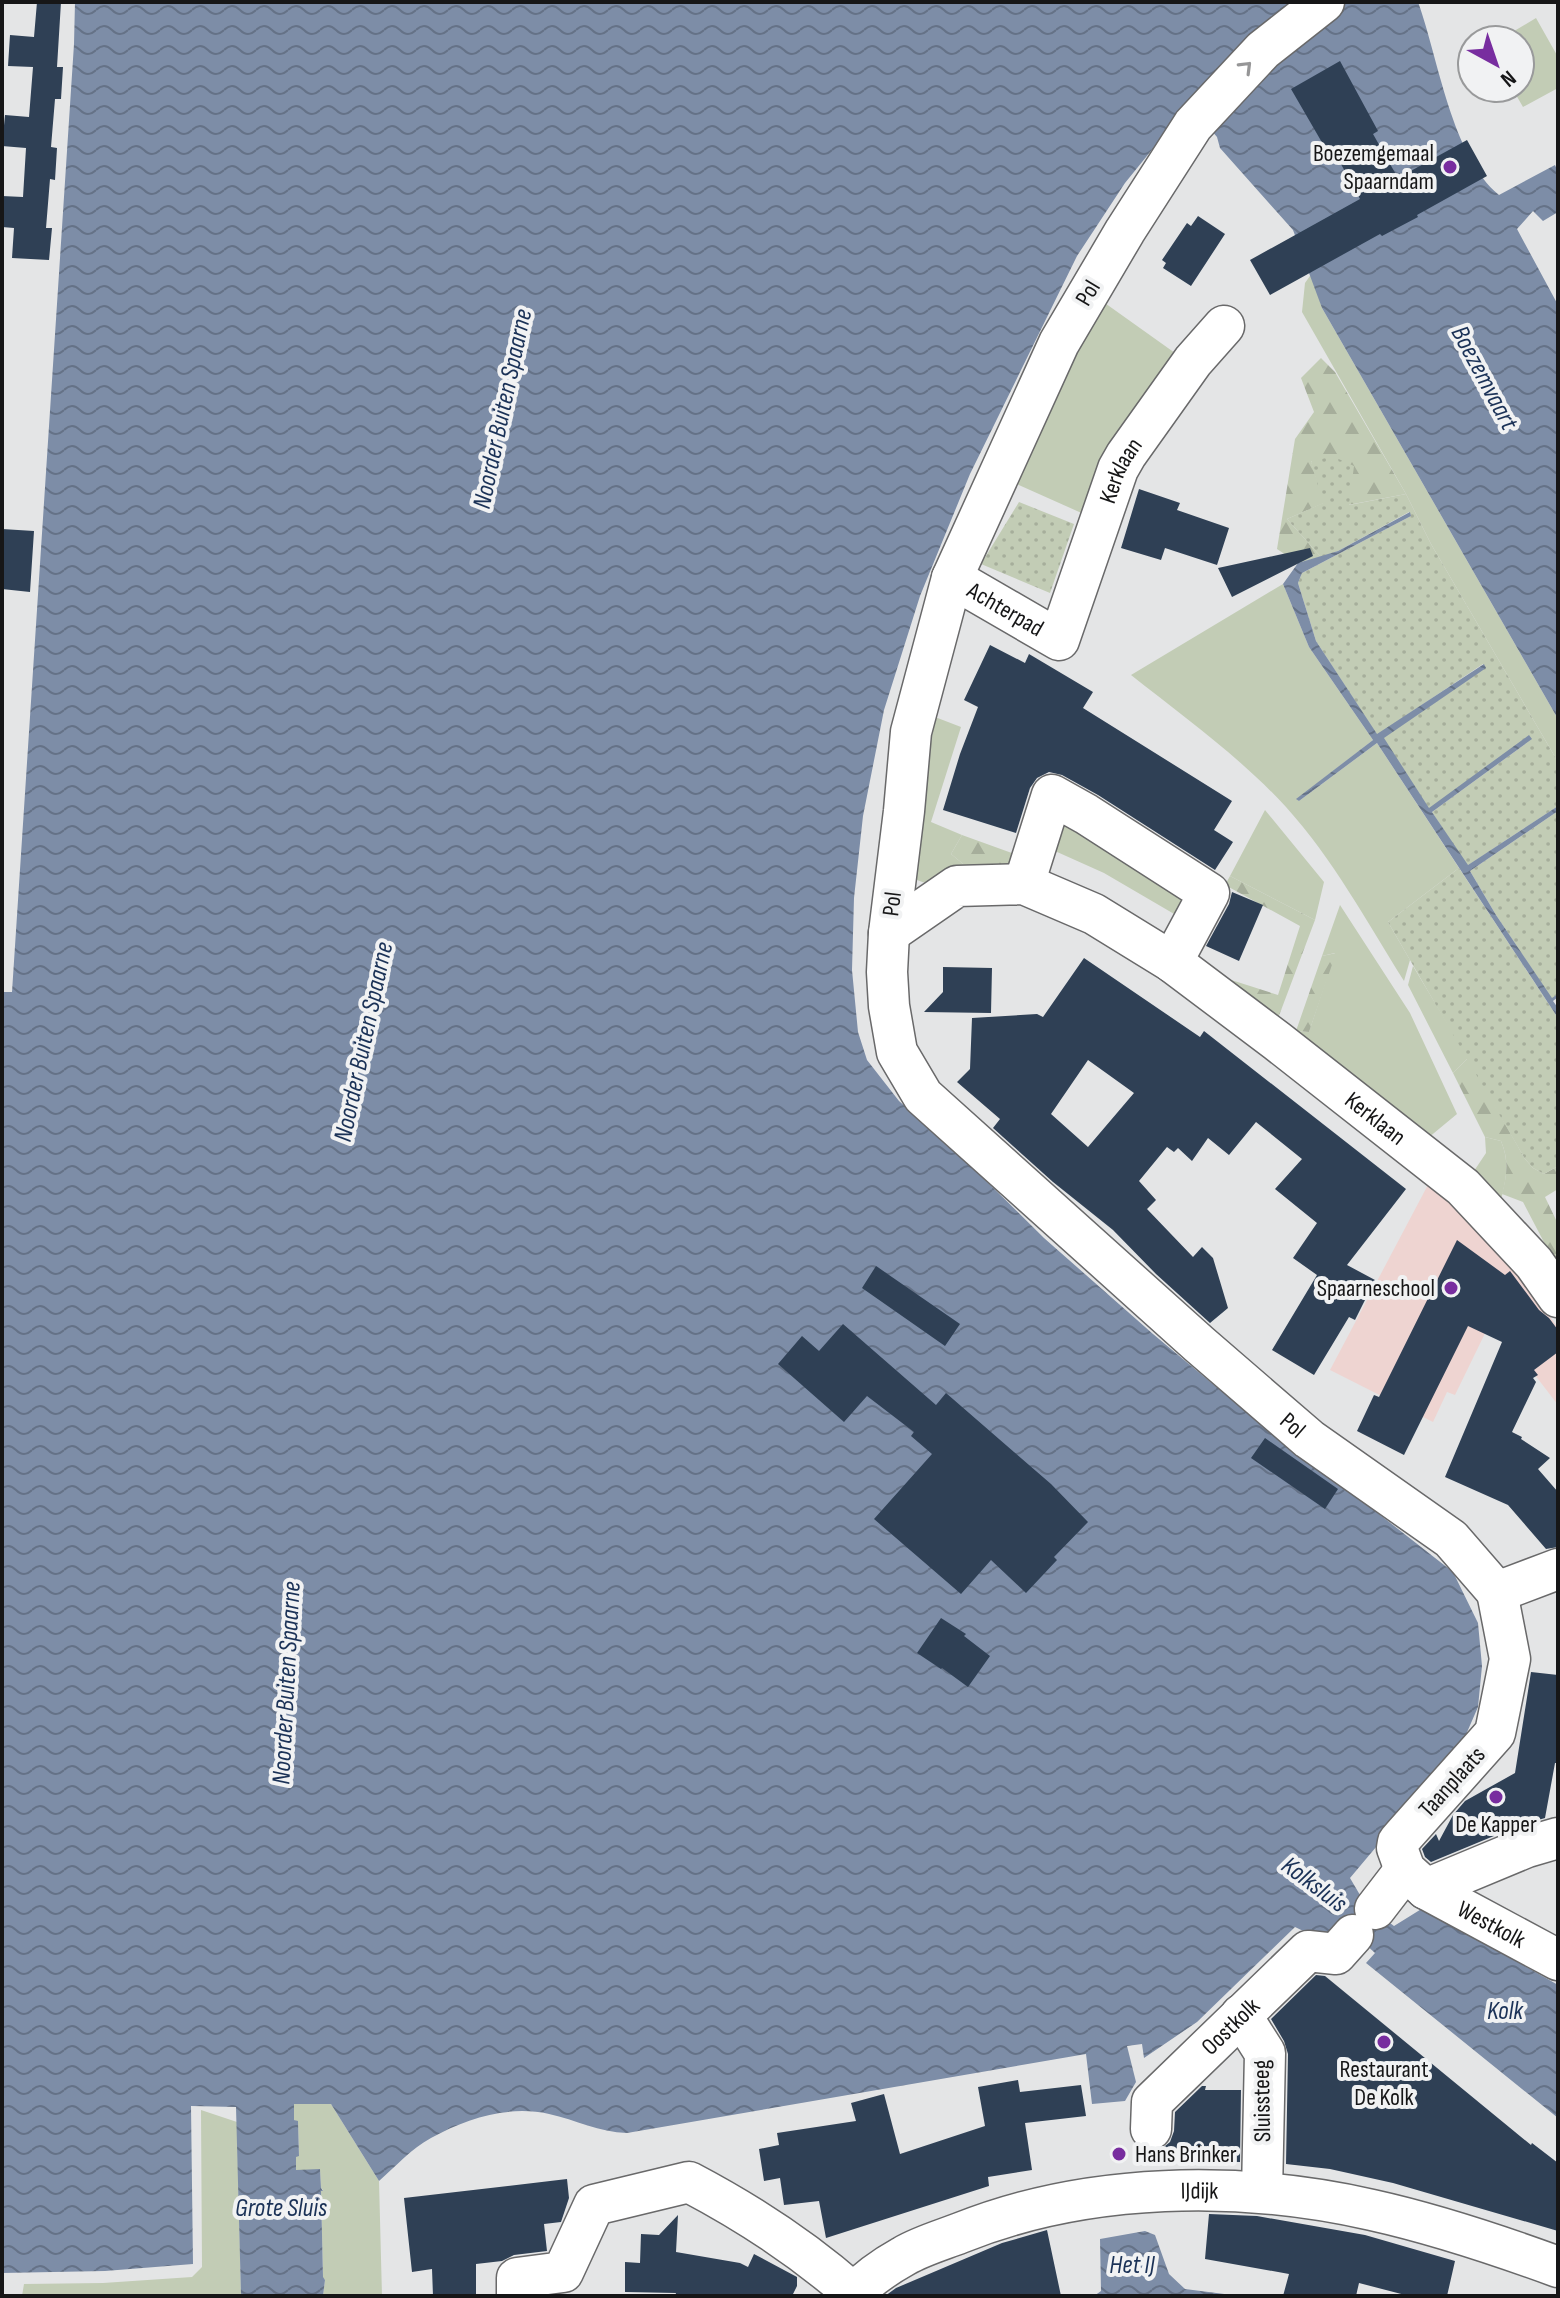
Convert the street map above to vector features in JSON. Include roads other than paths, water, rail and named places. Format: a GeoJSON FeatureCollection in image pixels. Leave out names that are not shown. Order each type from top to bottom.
{"type":"FeatureCollection","features":[{"type":"Feature","properties":{"kind":"street","name":"Pol"},"geometry":{"type":"LineString","coordinates":[[1324,2],[1263,50],[1193,125],[1125,231],[1059,343],[952,578],[911,732],[889,933],[888,983],[897,1052],[923,1096],[1309,1439],[1451,1539],[1497,1592]]}},
{"type":"Feature","properties":{"kind":"street","name":"Kerklaan"},"geometry":{"type":"LineString","coordinates":[[1059,640],[1118,469],[1193,361],[1224,326]]}},
{"type":"Feature","properties":{"kind":"street","name":"Achterpad"},"geometry":{"type":"LineString","coordinates":[[952,578],[1059,640]]}},
{"type":"Feature","properties":{"kind":"street"},"geometry":{"type":"LineString","coordinates":[[1024,884],[1052,795],[1209,893],[1172,962]]}},
{"type":"Feature","properties":{"kind":"street","name":"Kerklaan"},"geometry":{"type":"LineString","coordinates":[[889,933],[957,886],[1024,884],[1094,914],[1172,962],[1463,1187],[1534,1263],[1558,1297]]}},
{"type":"Feature","properties":{"kind":"street"},"geometry":{"type":"LineString","coordinates":[[1497,1592],[1558,1569]]}},
{"type":"Feature","properties":{"kind":"street","name":"Taanplaats"},"geometry":{"type":"LineString","coordinates":[[1416,1880],[1397,1848],[1398,1842],[1495,1733],[1510,1659],[1497,1592]]}},
{"type":"Feature","properties":{"kind":"street","name":"Westkolk"},"geometry":{"type":"LineString","coordinates":[[1416,1880],[1558,1838]]}},
{"type":"Feature","properties":{"kind":"street","name":"Westkolk"},"geometry":{"type":"LineString","coordinates":[[1416,1880],[1558,1960]]}},
{"type":"Feature","properties":{"kind":"street","name":"Oostkolk"},"geometry":{"type":"LineString","coordinates":[[1151,2129],[1152,2102],[1308,1951],[1355,1933],[1416,1880]]}},
{"type":"Feature","properties":{"kind":"street","name":"Sluissteeg"},"geometry":{"type":"LineString","coordinates":[[1241,2015],[1265,2053],[1262,2192]]}},
{"type":"Feature","properties":{"kind":"street"},"geometry":{"type":"LineString","coordinates":[[517,2296],[517,2278],[563,2272],[594,2205],[689,2182],[734,2206],[817,2262],[852,2295]]}},
{"type":"Feature","properties":{"kind":"street","name":"IJdijk"},"geometry":{"type":"LineString","coordinates":[[852,2295],[905,2255],[980,2225],[1042,2207],[1121,2193],[1262,2192],[1372,2210],[1558,2267]]}},
{"type":"Feature","properties":{"kind":"water"},"geometry":{"type":"Polygon","coordinates":[[[75,2],[1418,2],[1448,105],[1469,156],[1483,178],[1499,195],[1555,165],[1558,172],[1558,212],[1543,221],[1533,211],[1517,229],[1558,305],[1558,719],[1322,308],[1293,230],[1220,148],[1217,137],[1189,104],[1125,183],[1077,256],[970,474],[920,596],[884,710],[863,816],[854,898],[852,970],[858,1032],[867,1060],[899,1101],[966,1161],[1044,1238],[1153,1334],[1453,1572],[1478,1623],[1482,1666],[1478,1707],[1461,1746],[1350,1878],[1360,1895],[1358,1899],[1394,1926],[1423,1908],[1558,1985],[1558,2118],[1366,1963],[1375,1953],[1340,1921],[1322,1940],[1295,1927],[1197,2022],[1144,2058],[1142,2044],[1127,2046],[1136,2082],[1125,2101],[1092,2104],[1086,2054],[627,2133],[549,2114],[504,2112],[474,2119],[431,2138],[410,2152],[379,2181],[331,2104],[294,2104],[294,2120],[298,2121],[299,2156],[296,2157],[296,2170],[320,2169],[323,2191],[323,2296],[241,2296],[236,2107],[191,2106],[193,2264],[105,2271],[2,2273],[2,992],[12,992],[75,2]]]}},
{"type":"Feature","properties":{"kind":"water"},"geometry":{"type":"Polygon","coordinates":[[[1410,512],[1411,516],[1302,573],[1298,583],[1316,641],[1377,734],[1484,664],[1486,668],[1384,738],[1429,808],[1529,735],[1532,739],[1432,812],[1468,865],[1558,806],[1558,811],[1470,871],[1552,998],[1558,994],[1553,1001],[1558,1008],[1558,1018],[1377,743],[1299,801],[1296,799],[1373,740],[1309,647],[1283,584],[1298,563],[1338,551],[1410,512]]]}},
{"type":"Feature","properties":{"kind":"water","name":"Het IJ"},"geometry":{"type":"Polygon","coordinates":[[[1145,2231],[1155,2235],[1169,2274],[1185,2289],[1240,2296],[1094,2296],[1101,2291],[1100,2239],[1145,2231]]]}},
{"type":"Feature","properties":{"kind":"place","name":"Boezemgemaal Spaarndam"},"geometry":{"type":"Point","coordinates":[1450,167]}},
{"type":"Feature","properties":{"kind":"place","name":"Spaarneschool"},"geometry":{"type":"Point","coordinates":[1451,1288]}},
{"type":"Feature","properties":{"kind":"place","name":"De Kapper"},"geometry":{"type":"Point","coordinates":[1496,1797]}},
{"type":"Feature","properties":{"kind":"place","name":"Restaurant De Kolk"},"geometry":{"type":"Point","coordinates":[1384,2042]}},
{"type":"Feature","properties":{"kind":"place","name":"Hans Brinker"},"geometry":{"type":"Point","coordinates":[1119,2154]}},
{"type":"Feature","properties":{"kind":"water label","name":"Boezemvaart"},"geometry":{"type":"Point","coordinates":[1484,378]}},
{"type":"Feature","properties":{"kind":"water label","name":"Noorder Buiten Spaarne"},"geometry":{"type":"Point","coordinates":[503,409]}},
{"type":"Feature","properties":{"kind":"water label","name":"Noorder Buiten Spaarne"},"geometry":{"type":"Point","coordinates":[364,1042]}},
{"type":"Feature","properties":{"kind":"water label","name":"Noorder Buiten Spaarne"},"geometry":{"type":"Point","coordinates":[287,1683]}},
{"type":"Feature","properties":{"kind":"water label","name":"Kolksluis"},"geometry":{"type":"Point","coordinates":[1314,1885]}},
{"type":"Feature","properties":{"kind":"water label","name":"Kolk"},"geometry":{"type":"Point","coordinates":[1505,2011]}},
{"type":"Feature","properties":{"kind":"water label","name":"Grote Sluis"},"geometry":{"type":"Point","coordinates":[281,2208]}}]}
